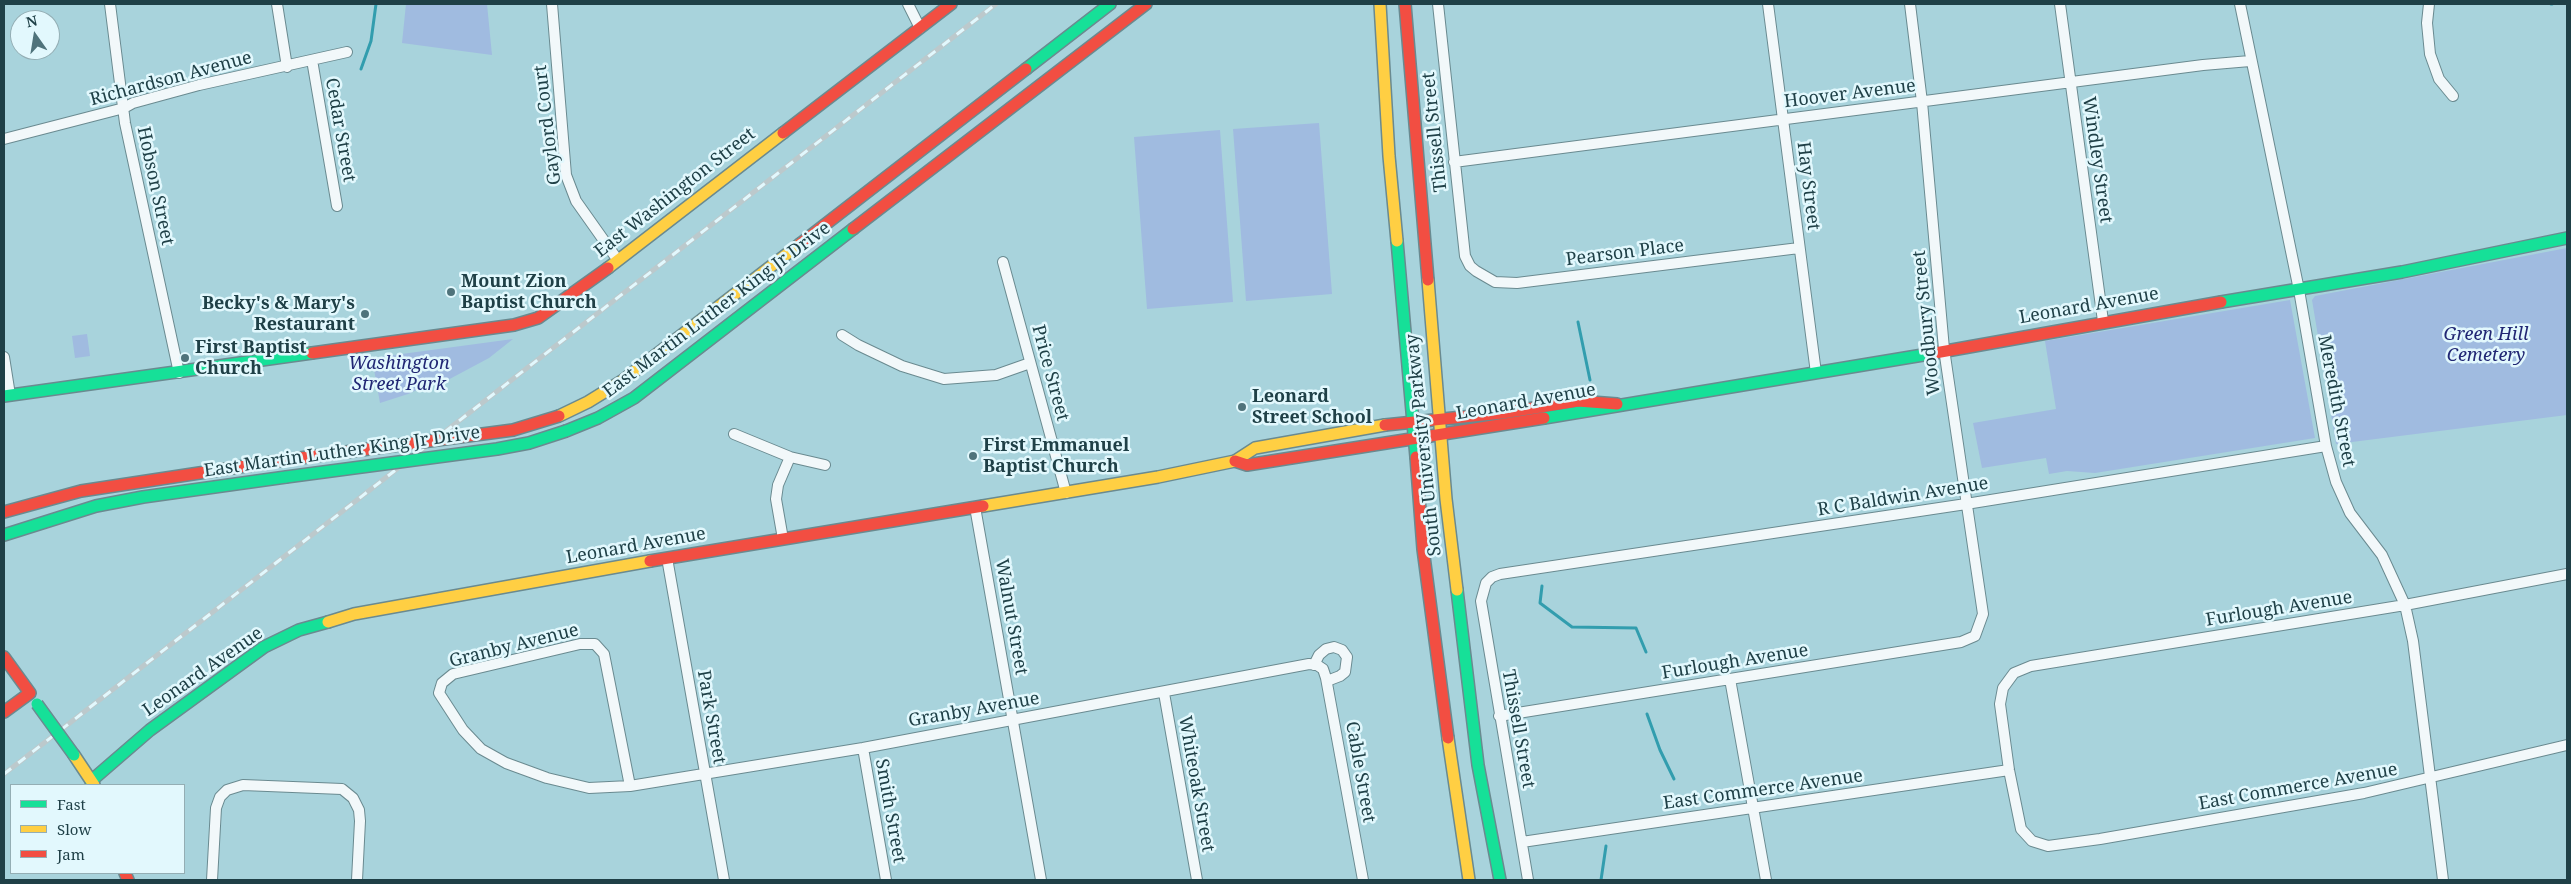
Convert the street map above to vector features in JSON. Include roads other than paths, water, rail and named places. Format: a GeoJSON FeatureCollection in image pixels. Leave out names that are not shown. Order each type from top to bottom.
{"type":"FeatureCollection","features":[{"type":"Feature","properties":{"kind":"main road","name":"East Washington Street"},"geometry":{"type":"LineString","coordinates":[[7,395],[179,373],[520,324],[548,313],[951,4]]}},
{"type":"Feature","properties":{"kind":"main road","name":"East Martin Luther King Jr Drive"},"geometry":{"type":"LineString","coordinates":[[4,512],[80,491],[285,460],[513,430],[559,416],[588,402],[622,381],[1110,4]]}},
{"type":"Feature","properties":{"kind":"main road","name":"East Martin Luther King Jr Drive"},"geometry":{"type":"LineString","coordinates":[[4,535],[96,506],[143,497],[497,450],[529,443],[598,418],[634,398],[1146,4]]}},
{"type":"Feature","properties":{"kind":"main road","name":"South University Parkway"},"geometry":{"type":"LineString","coordinates":[[1380,4],[1389,156],[1415,439],[1423,549],[1434,640],[1469,880]]}},
{"type":"Feature","properties":{"kind":"main road","name":"South University Parkway"},"geometry":{"type":"LineString","coordinates":[[1405,4],[1439,436],[1478,765],[1500,880]]}},
{"type":"Feature","properties":{"kind":"main road","name":"Leonard Avenue"},"geometry":{"type":"LineString","coordinates":[[1235,461],[1247,465],[1439,436],[1617,404],[1876,364],[1944,349],[2102,321],[2298,290],[2567,238]]}},
{"type":"Feature","properties":{"kind":"main road","name":"Leonard Avenue"},"geometry":{"type":"LineString","coordinates":[[93,783],[150,730],[264,647],[299,630],[354,614],[667,558],[1158,478],[1235,461],[1255,448],[1413,421],[1438,420],[1578,401],[1617,404]]}},
{"type":"Feature","properties":{"kind":"main road"},"geometry":{"type":"LineString","coordinates":[[4,657],[30,693],[4,712]]}},
{"type":"Feature","properties":{"kind":"main road"},"geometry":{"type":"LineString","coordinates":[[38,704],[93,783]]}},
{"type":"Feature","properties":{"kind":"street","name":"Hobson Street"},"geometry":{"type":"LineString","coordinates":[[110,4],[125,123],[179,373]]}},
{"type":"Feature","properties":{"kind":"street"},"geometry":{"type":"LineString","coordinates":[[276,4],[287,67]]}},
{"type":"Feature","properties":{"kind":"street","name":"Gaylord Court"},"geometry":{"type":"LineString","coordinates":[[552,4],[566,175],[576,202],[617,259]]}},
{"type":"Feature","properties":{"kind":"street"},"geometry":{"type":"LineString","coordinates":[[908,4],[920,28]]}},
{"type":"Feature","properties":{"kind":"street"},"geometry":{"type":"LineString","coordinates":[[1438,4],[1443,4]]}},
{"type":"Feature","properties":{"kind":"street","name":"Thissell Street"},"geometry":{"type":"LineString","coordinates":[[1438,4],[1465,256]]}},
{"type":"Feature","properties":{"kind":"street","name":"Hay Street"},"geometry":{"type":"LineString","coordinates":[[1768,4],[1816,373]]}},
{"type":"Feature","properties":{"kind":"street","name":"Woodbury Street"},"geometry":{"type":"LineString","coordinates":[[1910,4],[1922,102],[1944,349],[1983,614],[1975,636]]}},
{"type":"Feature","properties":{"kind":"street","name":"Windley Street"},"geometry":{"type":"LineString","coordinates":[[2060,4],[2102,321]]}},
{"type":"Feature","properties":{"kind":"street","name":"Meredith Street"},"geometry":{"type":"LineString","coordinates":[[2240,4],[2250,61],[2298,290],[2326,446],[2336,482],[2350,513],[2382,556],[2405,605],[2413,641],[2443,880]]}},
{"type":"Feature","properties":{"kind":"street"},"geometry":{"type":"LineString","coordinates":[[2429,4],[2427,23],[2430,54],[2439,80],[2453,96]]}},
{"type":"Feature","properties":{"kind":"street","name":"Richardson Avenue"},"geometry":{"type":"LineString","coordinates":[[4,139],[124,108],[133,103],[199,85],[287,67],[347,52]]}},
{"type":"Feature","properties":{"kind":"street","name":"Cedar Street"},"geometry":{"type":"LineString","coordinates":[[312,60],[337,206]]}},
{"type":"Feature","properties":{"kind":"street","name":"Hoover Avenue"},"geometry":{"type":"LineString","coordinates":[[1454,162],[2070,82],[2250,61]]}},
{"type":"Feature","properties":{"kind":"street","name":"Pearson Place"},"geometry":{"type":"LineString","coordinates":[[1465,256],[1470,266],[1485,278],[1501,283],[1517,283],[1799,248]]}},
{"type":"Feature","properties":{"kind":"street","name":"Price Street"},"geometry":{"type":"LineString","coordinates":[[1003,262],[1066,493]]}},
{"type":"Feature","properties":{"kind":"street"},"geometry":{"type":"LineString","coordinates":[[842,335],[858,346],[902,366],[944,379],[996,375],[1030,363]]}},
{"type":"Feature","properties":{"kind":"street"},"geometry":{"type":"LineString","coordinates":[[4,357],[7,395]]}},
{"type":"Feature","properties":{"kind":"street"},"geometry":{"type":"LineString","coordinates":[[734,434],[790,457],[825,465]]}},
{"type":"Feature","properties":{"kind":"street","name":"R C Baldwin Avenue"},"geometry":{"type":"LineString","coordinates":[[1486,583],[1500,574],[1966,504],[2326,446]]}},
{"type":"Feature","properties":{"kind":"street"},"geometry":{"type":"LineString","coordinates":[[783,539],[776,499],[778,485],[790,457]]}},
{"type":"Feature","properties":{"kind":"street","name":"Walnut Street"},"geometry":{"type":"LineString","coordinates":[[976,507],[1041,880]]}},
{"type":"Feature","properties":{"kind":"street","name":"Park Street"},"geometry":{"type":"LineString","coordinates":[[667,558],[724,880]]}},
{"type":"Feature","properties":{"kind":"street","name":"Furlough Avenue"},"geometry":{"type":"LineString","coordinates":[[2009,770],[2000,704],[2003,688],[2014,673],[2031,666],[2405,605],[2567,574]]}},
{"type":"Feature","properties":{"kind":"street","name":"Thissell Street"},"geometry":{"type":"LineString","coordinates":[[1486,583],[1481,601],[1528,880]]}},
{"type":"Feature","properties":{"kind":"street","name":"Furlough Avenue"},"geometry":{"type":"LineString","coordinates":[[1499,716],[1961,642],[1975,636]]}},
{"type":"Feature","properties":{"kind":"street","name":"Granby Avenue"},"geometry":{"type":"LineString","coordinates":[[630,786],[608,670],[604,654],[595,644],[580,644],[453,674],[442,683],[439,693],[463,730],[481,750],[506,763],[547,778],[589,788],[630,786],[862,748],[1318,667]]}},
{"type":"Feature","properties":{"kind":"street"},"geometry":{"type":"LineString","coordinates":[[1318,667],[1319,655],[1326,649],[1334,647],[1342,650],[1347,657],[1345,672],[1327,681]]}},
{"type":"Feature","properties":{"kind":"street","name":"Cable Street"},"geometry":{"type":"LineString","coordinates":[[1318,667],[1327,681],[1363,880]]}},
{"type":"Feature","properties":{"kind":"street"},"geometry":{"type":"LineString","coordinates":[[1730,679],[1766,880]]}},
{"type":"Feature","properties":{"kind":"street"},"geometry":{"type":"LineString","coordinates":[[30,693],[38,704]]}},
{"type":"Feature","properties":{"kind":"street","name":"Whiteoak Street"},"geometry":{"type":"LineString","coordinates":[[1164,693],[1197,880]]}},
{"type":"Feature","properties":{"kind":"street","name":"East Commerce Avenue"},"geometry":{"type":"LineString","coordinates":[[1522,842],[2009,770],[2021,829],[2032,840],[2048,846],[2100,839],[2364,793],[2567,745]]}},
{"type":"Feature","properties":{"kind":"street","name":"Smith Street"},"geometry":{"type":"LineString","coordinates":[[862,748],[886,880]]}},
{"type":"Feature","properties":{"kind":"street"},"geometry":{"type":"LineString","coordinates":[[212,880],[216,808],[220,797],[227,790],[243,785],[342,789],[352,798],[359,810],[357,880]]}},
{"type":"Feature","properties":{"kind":"waterway"},"geometry":{"type":"LineString","coordinates":[[361,69],[371,41],[376,4]]}},
{"type":"Feature","properties":{"kind":"waterway"},"geometry":{"type":"LineString","coordinates":[[1578,322],[1590,380]]}},
{"type":"Feature","properties":{"kind":"waterway"},"geometry":{"type":"LineString","coordinates":[[1542,586],[1540,603],[1572,627],[1636,628],[1646,652]]}},
{"type":"Feature","properties":{"kind":"waterway"},"geometry":{"type":"LineString","coordinates":[[1647,714],[1660,750],[1674,779]]}},
{"type":"Feature","properties":{"kind":"waterway"},"geometry":{"type":"LineString","coordinates":[[1601,880],[1606,846]]}},
{"type":"Feature","properties":{"kind":"railway"},"geometry":{"type":"LineString","coordinates":[[4,774],[996,4]]}},
{"type":"Feature","properties":{"kind":"place","name":"Mount Zion Baptist Church"},"geometry":{"type":"Point","coordinates":[451,292]}},
{"type":"Feature","properties":{"kind":"place","name":"Becky's & Mary's Restaurant"},"geometry":{"type":"Point","coordinates":[365,314]}},
{"type":"Feature","properties":{"kind":"place","name":"First Baptist Church"},"geometry":{"type":"Point","coordinates":[185,358]}},
{"type":"Feature","properties":{"kind":"place","name":"Leonard Street School"},"geometry":{"type":"Point","coordinates":[1242,407]}},
{"type":"Feature","properties":{"kind":"place","name":"First Emmanuel Baptist Church"},"geometry":{"type":"Point","coordinates":[973,456]}},
{"type":"Feature","properties":{"kind":"park label","name":"Green Hill Cemetery"},"geometry":{"type":"Point","coordinates":[2486,345]}},
{"type":"Feature","properties":{"kind":"park label","name":"Washington Street Park"},"geometry":{"type":"Point","coordinates":[399,374]}}]}
